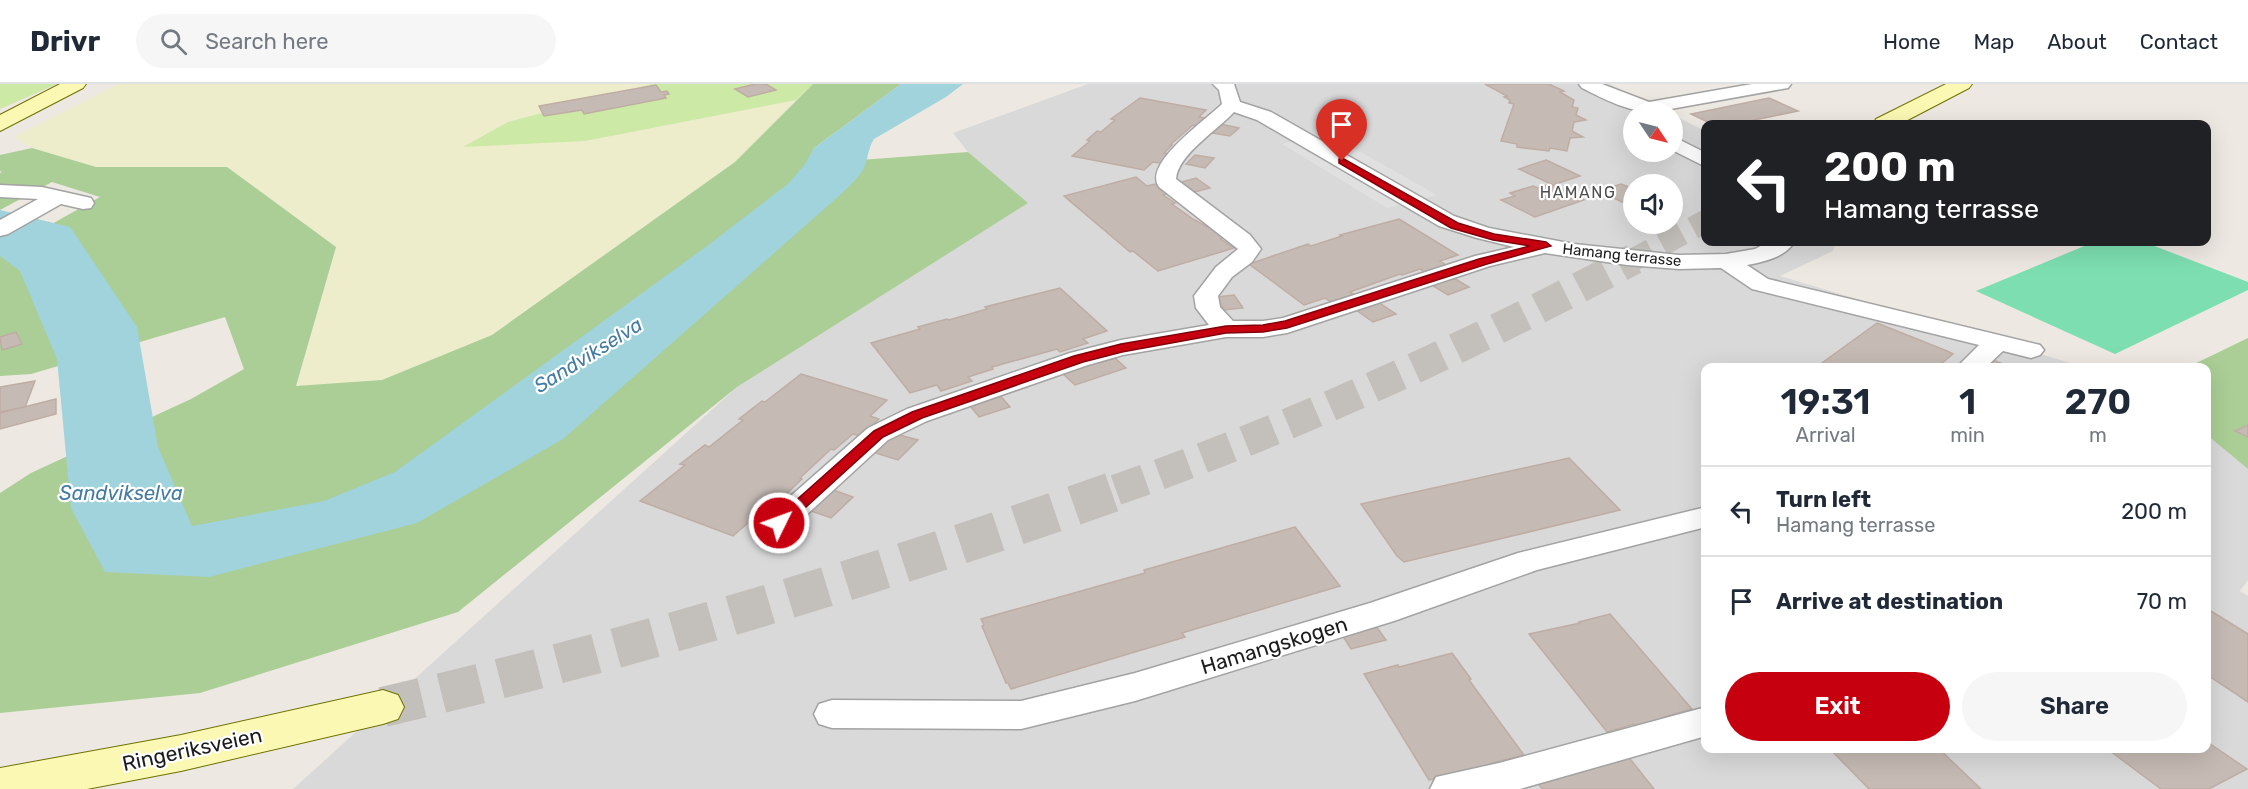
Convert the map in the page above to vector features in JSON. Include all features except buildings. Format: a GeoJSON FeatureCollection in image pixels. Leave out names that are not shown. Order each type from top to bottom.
{"type":"FeatureCollection","features":[{"type":"Feature","properties":{"kind":"main road"},"geometry":{"type":"LineString","coordinates":[[0,124],[76,84]]}},
{"type":"Feature","properties":{"kind":"main road"},"geometry":{"type":"LineString","coordinates":[[1892,120],[1962,84]]}},
{"type":"Feature","properties":{"kind":"main road","name":"Ringeriksveien"},"geometry":{"type":"LineString","coordinates":[[0,788],[182,753],[383,707]]}},
{"type":"Feature","properties":{"kind":"street"},"geometry":{"type":"LineString","coordinates":[[1588,84],[1627,102]]}},
{"type":"Feature","properties":{"kind":"street"},"geometry":{"type":"LineString","coordinates":[[1683,103],[1782,84]]}},
{"type":"Feature","properties":{"kind":"street"},"geometry":{"type":"LineString","coordinates":[[1226,329],[1208,308],[1206,296],[1224,272],[1244,257],[1250,249],[1242,240],[1166,183],[1167,170],[1175,158],[1230,90]]}},
{"type":"Feature","properties":{"kind":"street","name":"Hamang terrasse"},"geometry":{"type":"LineString","coordinates":[[1230,90],[1264,116],[1455,225],[1493,237],[1629,258],[1686,262],[1727,262],[1757,257],[1780,246]]}},
{"type":"Feature","properties":{"kind":"street"},"geometry":{"type":"LineString","coordinates":[[1683,148],[1701,158]]}},
{"type":"Feature","properties":{"kind":"street"},"geometry":{"type":"LineString","coordinates":[[0,191],[42,193],[83,203]]}},
{"type":"Feature","properties":{"kind":"street"},"geometry":{"type":"LineString","coordinates":[[0,229],[58,197]]}},
{"type":"Feature","properties":{"kind":"street"},"geometry":{"type":"LineString","coordinates":[[779,523],[878,434],[917,415],[1079,359],[1121,348],[1226,329],[1263,329],[1287,325],[1483,261],[1546,246]]}},
{"type":"Feature","properties":{"kind":"street"},"geometry":{"type":"LineString","coordinates":[[1727,262],[1760,284],[2031,350]]}},
{"type":"Feature","properties":{"kind":"street"},"geometry":{"type":"LineString","coordinates":[[1975,363],[1998,342]]}},
{"type":"Feature","properties":{"kind":"street","name":"Hamangskogen"},"geometry":{"type":"LineString","coordinates":[[832,714],[1021,715],[1135,687],[1348,622],[1529,561],[1701,518]]}},
{"type":"Feature","properties":{"kind":"street"},"geometry":{"type":"LineString","coordinates":[[1450,789],[1499,779],[1701,722]]}},
{"type":"Feature","properties":{"kind":"shaded area"},"geometry":{"type":"Polygon","coordinates":[[[1088,84],[1609,84],[1647,102],[1623,102],[1623,162],[1683,162],[1683,120],[1701,129],[1701,246],[1835,246],[1833,251],[1780,276],[2071,363],[1701,363],[1701,753],[2211,753],[2211,438],[2248,469],[2248,580],[2240,591],[2248,596],[2248,789],[293,789],[737,387],[1027,203],[968,152],[953,133],[1088,84]]]}},
{"type":"Feature","properties":{"kind":"shaded area"},"geometry":{"type":"Polygon","coordinates":[[[1325,132],[1437,195],[1387,208],[1282,144],[1325,132]]]}},
{"type":"Feature","properties":{"kind":"green space"},"geometry":{"type":"Polygon","coordinates":[[[0,84],[57,84],[0,109],[0,84]]]}},
{"type":"Feature","properties":{"kind":"green space"},"geometry":{"type":"Polygon","coordinates":[[[118,84],[652,84],[508,122],[585,141],[796,100],[735,162],[492,335],[382,380],[296,387],[336,247],[227,167],[96,167],[32,148],[14,137],[118,84]]]}},
{"type":"Feature","properties":{"kind":"green space"},"geometry":{"type":"Polygon","coordinates":[[[652,84],[813,84],[796,100],[585,141],[463,147],[508,122],[652,84]]]}},
{"type":"Feature","properties":{"kind":"green space"},"geometry":{"type":"Polygon","coordinates":[[[813,84],[901,84],[814,148],[806,164],[968,152],[1028,203],[737,387],[458,612],[200,693],[0,713],[0,493],[31,473],[191,399],[244,369],[225,317],[31,374],[0,376],[0,253],[100,197],[52,182],[0,210],[0,173],[2,172],[0,171],[0,155],[32,148],[96,167],[227,167],[336,247],[296,386],[382,380],[492,335],[735,162],[813,84]]]}},
{"type":"Feature","properties":{"kind":"green space"},"geometry":{"type":"Polygon","coordinates":[[[2084,246],[2154,246],[2248,282],[2248,290],[2115,354],[1976,291],[2084,246]]]}},
{"type":"Feature","properties":{"kind":"green space"},"geometry":{"type":"Polygon","coordinates":[[[2248,338],[2248,469],[2211,438],[2211,363],[2196,363],[2248,338]]]}},
{"type":"Feature","properties":{"kind":"water","name":"Sandvikselva"},"geometry":{"type":"Polygon","coordinates":[[[901,84],[963,84],[946,97],[874,139],[864,168],[850,186],[563,439],[417,523],[209,577],[105,572],[71,508],[57,359],[20,271],[0,256],[0,210],[70,227],[137,327],[158,447],[192,526],[324,501],[395,472],[707,246],[789,183],[805,164],[814,148],[901,84]]]}},
{"type":"Feature","properties":{"kind":"tunnel"},"geometry":{"type":"LineString","coordinates":[[1631,261],[1701,224]]}},
{"type":"Feature","properties":{"kind":"tunnel"},"geometry":{"type":"LineString","coordinates":[[1116,490],[1183,466],[1314,413],[1443,355],[1634,259]]}},
{"type":"Feature","properties":{"kind":"tunnel"},"geometry":{"type":"LineString","coordinates":[[383,707],[570,661],[755,608],[939,551],[1121,489]]}},
{"type":"Feature","properties":{"kind":"district","name":"HAMANG"},"geometry":{"type":"Point","coordinates":[1578,192]}},
{"type":"Feature","properties":{"kind":"route"},"geometry":{"type":"LineString","coordinates":[[779,523],[878,434],[917,415],[1079,359],[1121,348],[1226,329],[1263,329],[1287,325],[1483,261],[1546,246],[1493,237],[1455,225],[1342,161]]}}]}
